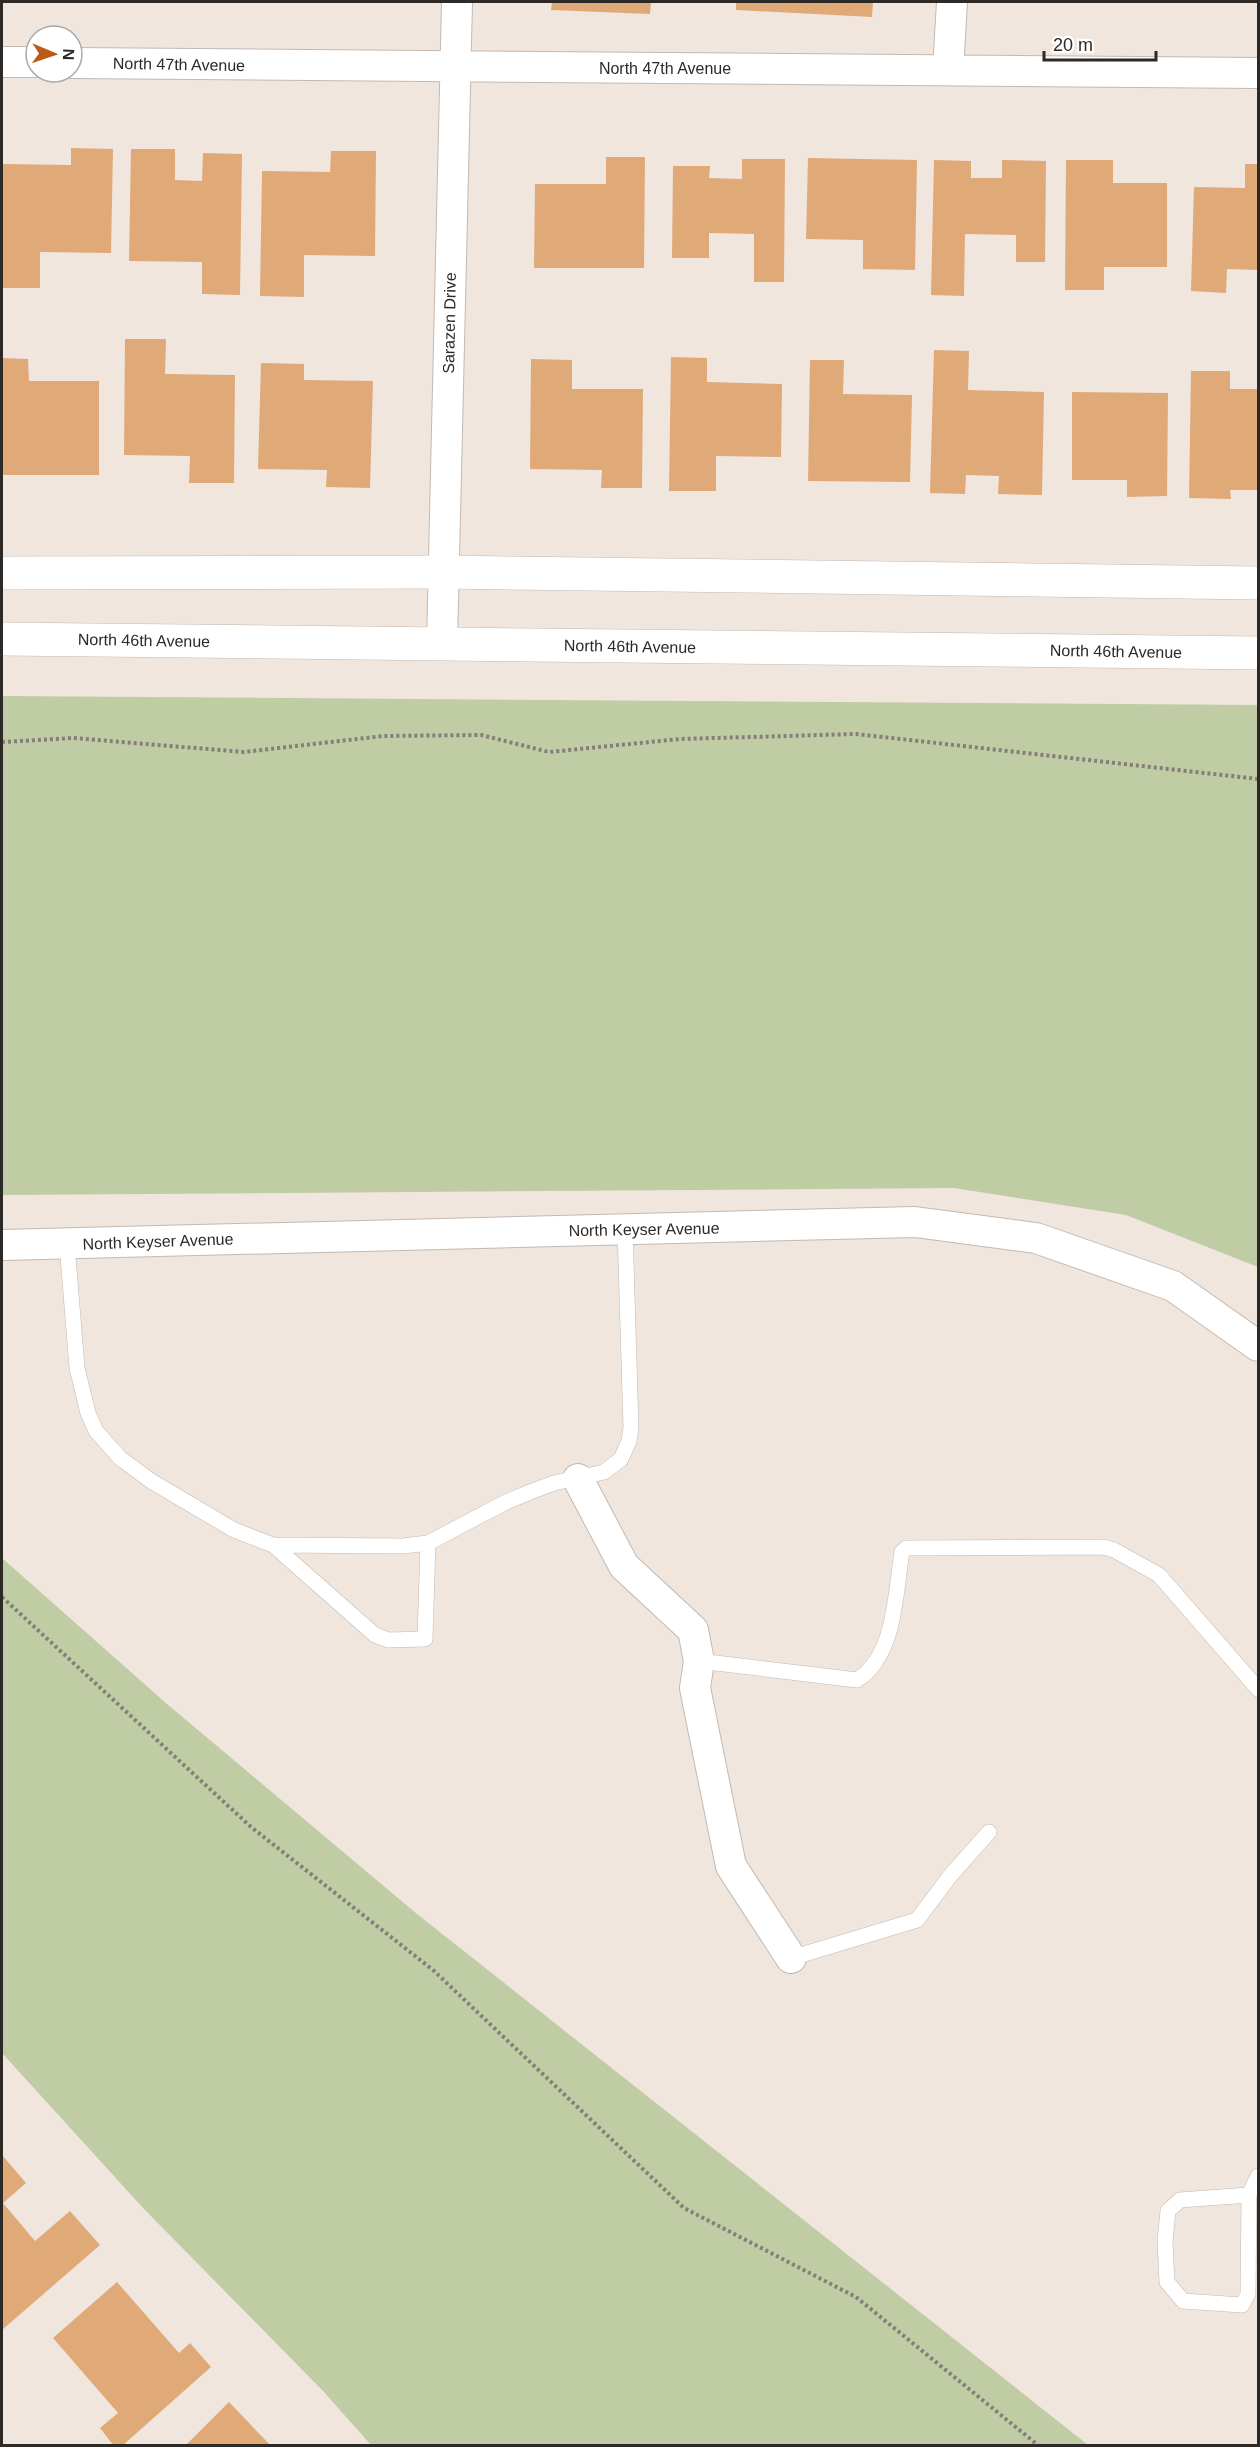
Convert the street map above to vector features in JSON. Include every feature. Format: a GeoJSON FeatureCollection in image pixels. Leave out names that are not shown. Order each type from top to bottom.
{"type":"FeatureCollection","features":[{"type":"Feature","properties":{"kind":"street","name":"Sarazen Drive"},"geometry":{"type":"LineString","coordinates":[[442,644],[457,2]]}},
{"type":"Feature","properties":{"kind":"street"},"geometry":{"type":"LineString","coordinates":[[948,70],[952,2]]}},
{"type":"Feature","properties":{"kind":"street"},"geometry":{"type":"LineString","coordinates":[[2,62],[24,62]]}},
{"type":"Feature","properties":{"kind":"street","name":"North 47th Avenue"},"geometry":{"type":"LineString","coordinates":[[84,63],[1258,73]]}},
{"type":"Feature","properties":{"kind":"street"},"geometry":{"type":"LineString","coordinates":[[2,573],[443,572],[1258,583]]}},
{"type":"Feature","properties":{"kind":"street","name":"North 46th Avenue"},"geometry":{"type":"LineString","coordinates":[[2,639],[1258,653]]}},
{"type":"Feature","properties":{"kind":"street","name":"North Keyser Avenue"},"geometry":{"type":"LineString","coordinates":[[2,1245],[915,1222],[1036,1238],[1173,1286],[1258,1346]]}},
{"type":"Feature","properties":{"kind":"street"},"geometry":{"type":"LineString","coordinates":[[578,1479],[624,1566],[693,1630],[699,1661],[695,1688],[731,1866],[791,1958]]}},
{"type":"Feature","properties":{"kind":"lane"},"geometry":{"type":"LineString","coordinates":[[273,1545],[403,1546],[428,1543],[506,1502],[554,1483],[604,1472],[621,1460],[632,1428],[625,1229]]}},
{"type":"Feature","properties":{"kind":"lane"},"geometry":{"type":"LineString","coordinates":[[67,1244],[77,1368],[88,1413],[96,1431],[120,1458],[151,1481],[234,1530],[273,1545],[375,1635],[388,1640],[425,1639],[428,1543]]}},
{"type":"Feature","properties":{"kind":"lane"},"geometry":{"type":"LineString","coordinates":[[699,1661],[857,1680],[870,1672],[888,1638],[902,1552],[906,1548],[1104,1547],[1114,1550],[1159,1575],[1258,1689]]}},
{"type":"Feature","properties":{"kind":"lane"},"geometry":{"type":"LineString","coordinates":[[791,1958],[917,1920],[950,1876],[989,1832]]}},
{"type":"Feature","properties":{"kind":"lane"},"geometry":{"type":"LineString","coordinates":[[1248,2195],[1180,2200],[1168,2211],[1165,2241],[1167,2282],[1183,2301],[1242,2305],[1248,2294],[1248,2195],[1258,2176]]}},
{"type":"Feature","properties":{"kind":"path"},"geometry":{"type":"LineString","coordinates":[[2,742],[73,738],[244,752],[383,736],[481,735],[549,752],[680,739],[856,734],[1258,779]]}},
{"type":"Feature","properties":{"kind":"path"},"geometry":{"type":"LineString","coordinates":[[2,1597],[251,1827],[433,1970],[684,2208],[856,2297],[1039,2445]]}},
{"type":"Feature","properties":{"kind":"green space"},"geometry":{"type":"Polygon","coordinates":[[[2,696],[1258,705],[1258,1267],[1126,1215],[954,1188],[2,1195],[2,696]]]}},
{"type":"Feature","properties":{"kind":"green space"},"geometry":{"type":"Polygon","coordinates":[[[2,1558],[167,1704],[417,1914],[1088,2445],[371,2445],[324,2392],[144,2209],[2,2053],[2,1558]]]}},
{"type":"Feature","properties":{"kind":"building"},"geometry":{"type":"Polygon","coordinates":[[[552,2],[651,2],[650,14],[551,10],[552,2]]]}},
{"type":"Feature","properties":{"kind":"building"},"geometry":{"type":"Polygon","coordinates":[[[736,2],[873,2],[872,17],[736,10],[736,2]]]}},
{"type":"Feature","properties":{"kind":"building"},"geometry":{"type":"Polygon","coordinates":[[[71,148],[113,149],[111,253],[40,252],[40,288],[2,288],[2,164],[71,165],[71,148]]]}},
{"type":"Feature","properties":{"kind":"building"},"geometry":{"type":"Polygon","coordinates":[[[131,149],[175,149],[175,180],[202,181],[203,153],[242,154],[240,295],[202,294],[202,262],[129,261],[131,149]]]}},
{"type":"Feature","properties":{"kind":"building"},"geometry":{"type":"Polygon","coordinates":[[[331,151],[376,151],[375,256],[304,255],[304,297],[260,296],[262,171],[330,172],[331,151]]]}},
{"type":"Feature","properties":{"kind":"building"},"geometry":{"type":"Polygon","coordinates":[[[606,157],[645,157],[644,268],[534,268],[535,184],[606,184],[606,157]]]}},
{"type":"Feature","properties":{"kind":"building"},"geometry":{"type":"Polygon","coordinates":[[[808,158],[917,160],[915,270],[863,269],[863,240],[806,239],[808,158]]]}},
{"type":"Feature","properties":{"kind":"building"},"geometry":{"type":"Polygon","coordinates":[[[742,159],[785,159],[784,282],[754,282],[754,234],[709,233],[709,258],[672,258],[673,166],[710,166],[709,178],[742,179],[742,159]]]}},
{"type":"Feature","properties":{"kind":"building"},"geometry":{"type":"Polygon","coordinates":[[[934,160],[971,161],[971,178],[1002,178],[1002,160],[1046,161],[1045,262],[1016,262],[1016,235],[965,234],[964,296],[931,295],[934,160]]]}},
{"type":"Feature","properties":{"kind":"building"},"geometry":{"type":"Polygon","coordinates":[[[1066,160],[1113,160],[1113,183],[1167,183],[1167,267],[1104,267],[1104,290],[1065,290],[1066,160]]]}},
{"type":"Feature","properties":{"kind":"building"},"geometry":{"type":"Polygon","coordinates":[[[1245,164],[1258,164],[1258,270],[1227,269],[1226,293],[1191,291],[1194,187],[1245,188],[1245,164]]]}},
{"type":"Feature","properties":{"kind":"building"},"geometry":{"type":"Polygon","coordinates":[[[125,339],[166,339],[165,374],[235,375],[234,483],[189,483],[190,456],[124,455],[125,339]]]}},
{"type":"Feature","properties":{"kind":"building"},"geometry":{"type":"Polygon","coordinates":[[[934,350],[969,351],[968,390],[1044,392],[1042,495],[998,494],[999,476],[966,475],[965,494],[930,493],[934,350]]]}},
{"type":"Feature","properties":{"kind":"building"},"geometry":{"type":"Polygon","coordinates":[[[671,357],[707,358],[707,382],[782,384],[781,457],[716,456],[716,491],[669,491],[671,357]]]}},
{"type":"Feature","properties":{"kind":"building"},"geometry":{"type":"Polygon","coordinates":[[[2,358],[28,359],[29,381],[99,381],[99,475],[2,475],[2,358]]]}},
{"type":"Feature","properties":{"kind":"building"},"geometry":{"type":"Polygon","coordinates":[[[531,359],[572,360],[572,389],[643,389],[642,488],[601,488],[602,470],[530,469],[531,359]]]}},
{"type":"Feature","properties":{"kind":"building"},"geometry":{"type":"Polygon","coordinates":[[[810,360],[844,360],[843,394],[912,395],[910,482],[808,481],[810,360]]]}},
{"type":"Feature","properties":{"kind":"building"},"geometry":{"type":"Polygon","coordinates":[[[261,363],[304,364],[304,380],[373,381],[370,488],[326,487],[327,470],[258,469],[261,363]]]}},
{"type":"Feature","properties":{"kind":"building"},"geometry":{"type":"Polygon","coordinates":[[[1191,371],[1230,371],[1230,389],[1258,389],[1258,490],[1230,490],[1231,499],[1189,498],[1191,371]]]}},
{"type":"Feature","properties":{"kind":"building"},"geometry":{"type":"Polygon","coordinates":[[[1072,392],[1168,393],[1167,496],[1127,497],[1127,480],[1072,480],[1072,392]]]}},
{"type":"Feature","properties":{"kind":"building"},"geometry":{"type":"Polygon","coordinates":[[[2,2155],[26,2183],[3,2203],[35,2241],[70,2211],[100,2245],[2,2330],[2,2155]]]}},
{"type":"Feature","properties":{"kind":"building"},"geometry":{"type":"Polygon","coordinates":[[[117,2282],[179,2353],[190,2343],[211,2367],[122,2446],[114,2446],[100,2428],[118,2413],[53,2338],[117,2282]]]}},
{"type":"Feature","properties":{"kind":"building"},"geometry":{"type":"Polygon","coordinates":[[[229,2402],[271,2446],[185,2446],[229,2402]]]}}]}
